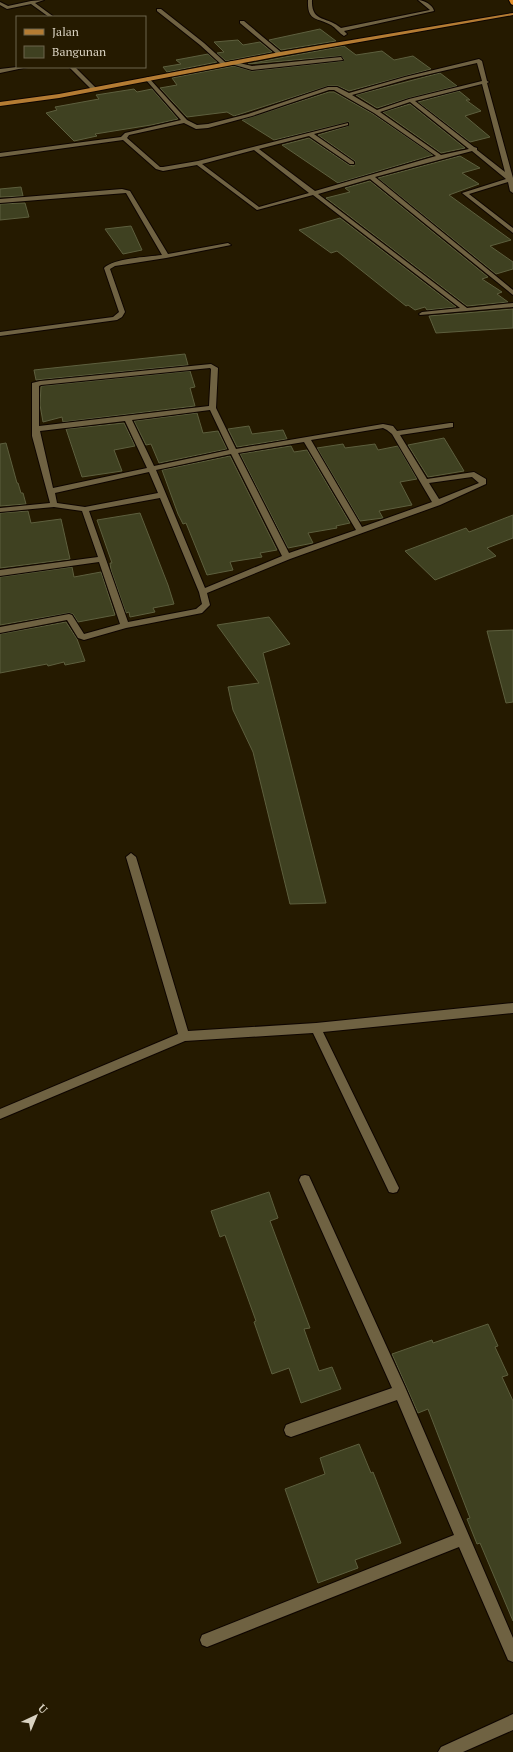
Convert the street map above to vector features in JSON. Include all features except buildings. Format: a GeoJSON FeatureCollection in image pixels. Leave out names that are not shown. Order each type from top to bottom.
{"type":"FeatureCollection","features":[{"type":"Feature","properties":{"kind":"main road"},"geometry":{"type":"LineString","coordinates":[[0,104],[94,89],[224,64],[513,14]]}},
{"type":"Feature","properties":{"kind":"street"},"geometry":{"type":"LineString","coordinates":[[0,3],[4,9],[42,0]]}},
{"type":"Feature","properties":{"kind":"street"},"geometry":{"type":"LineString","coordinates":[[310,0],[308,7],[312,15],[318,19],[331,23],[345,35]]}},
{"type":"Feature","properties":{"kind":"street"},"geometry":{"type":"LineString","coordinates":[[340,30],[432,11],[432,9],[420,0]]}},
{"type":"Feature","properties":{"kind":"street"},"geometry":{"type":"LineString","coordinates":[[31,2],[51,16]]}},
{"type":"Feature","properties":{"kind":"street"},"geometry":{"type":"LineString","coordinates":[[159,10],[202,44],[224,64]]}},
{"type":"Feature","properties":{"kind":"street"},"geometry":{"type":"LineString","coordinates":[[242,22],[280,54]]}},
{"type":"Feature","properties":{"kind":"street"},"geometry":{"type":"LineString","coordinates":[[231,63],[252,68],[341,59]]}},
{"type":"Feature","properties":{"kind":"street"},"geometry":{"type":"LineString","coordinates":[[348,95],[476,60],[480,61],[513,191]]}},
{"type":"Feature","properties":{"kind":"street"},"geometry":{"type":"LineString","coordinates":[[0,71],[18,68]]}},
{"type":"Feature","properties":{"kind":"street"},"geometry":{"type":"LineString","coordinates":[[73,68],[94,89]]}},
{"type":"Feature","properties":{"kind":"street"},"geometry":{"type":"LineString","coordinates":[[148,79],[185,121],[196,127],[208,126],[250,115],[331,88],[348,95],[376,112],[440,157]]}},
{"type":"Feature","properties":{"kind":"street"},"geometry":{"type":"LineString","coordinates":[[376,112],[411,100],[486,82]]}},
{"type":"Feature","properties":{"kind":"street"},"geometry":{"type":"LineString","coordinates":[[411,100],[510,179]]}},
{"type":"Feature","properties":{"kind":"street"},"geometry":{"type":"LineString","coordinates":[[0,155],[124,138],[127,134],[185,121]]}},
{"type":"Feature","properties":{"kind":"street"},"geometry":{"type":"LineString","coordinates":[[124,138],[128,144],[160,169],[198,163],[346,124]]}},
{"type":"Feature","properties":{"kind":"street"},"geometry":{"type":"LineString","coordinates":[[310,134],[352,163]]}},
{"type":"Feature","properties":{"kind":"street"},"geometry":{"type":"LineString","coordinates":[[0,162],[128,144]]}},
{"type":"Feature","properties":{"kind":"street"},"geometry":{"type":"LineString","coordinates":[[60,147],[64,152]]}},
{"type":"Feature","properties":{"kind":"street"},"geometry":{"type":"LineString","coordinates":[[255,148],[465,309]]}},
{"type":"Feature","properties":{"kind":"street"},"geometry":{"type":"LineString","coordinates":[[198,163],[256,208],[262,209],[440,157],[474,149]]}},
{"type":"Feature","properties":{"kind":"street"},"geometry":{"type":"LineString","coordinates":[[371,177],[513,293]]}},
{"type":"Feature","properties":{"kind":"street"},"geometry":{"type":"LineString","coordinates":[[510,179],[465,193],[513,231]]}},
{"type":"Feature","properties":{"kind":"street"},"geometry":{"type":"LineString","coordinates":[[0,201],[122,191],[128,192],[166,256]]}},
{"type":"Feature","properties":{"kind":"street"},"geometry":{"type":"LineString","coordinates":[[0,334],[115,319],[120,316],[122,312],[107,268],[113,264],[228,244]]}},
{"type":"Feature","properties":{"kind":"street"},"geometry":{"type":"LineString","coordinates":[[422,314],[513,305]]}},
{"type":"Feature","properties":{"kind":"street"},"geometry":{"type":"LineString","coordinates":[[54,505],[36,436],[35,385],[40,383],[211,366],[215,368],[212,408],[235,451],[287,557]]}},
{"type":"Feature","properties":{"kind":"street"},"geometry":{"type":"LineString","coordinates":[[36,429],[212,408]]}},
{"type":"Feature","properties":{"kind":"street"},"geometry":{"type":"LineString","coordinates":[[0,630],[69,617],[81,636],[84,637],[125,625],[199,611],[206,605],[203,592],[151,468],[127,417]]}},
{"type":"Feature","properties":{"kind":"street"},"geometry":{"type":"LineString","coordinates":[[395,433],[450,425]]}},
{"type":"Feature","properties":{"kind":"street"},"geometry":{"type":"LineString","coordinates":[[50,491],[235,451],[382,426],[390,428],[395,433],[437,503]]}},
{"type":"Feature","properties":{"kind":"street"},"geometry":{"type":"LineString","coordinates":[[306,438],[360,530]]}},
{"type":"Feature","properties":{"kind":"street"},"geometry":{"type":"LineString","coordinates":[[203,592],[287,557],[437,503],[482,484],[483,482],[474,474],[424,482]]}},
{"type":"Feature","properties":{"kind":"street"},"geometry":{"type":"LineString","coordinates":[[0,510],[54,505],[78,506],[84,509],[162,495]]}},
{"type":"Feature","properties":{"kind":"street"},"geometry":{"type":"LineString","coordinates":[[84,509],[125,625]]}},
{"type":"Feature","properties":{"kind":"street"},"geometry":{"type":"LineString","coordinates":[[0,573],[102,559]]}},
{"type":"Feature","properties":{"kind":"street"},"geometry":{"type":"LineString","coordinates":[[131,857],[184,1036]]}},
{"type":"Feature","properties":{"kind":"street"},"geometry":{"type":"LineString","coordinates":[[0,1114],[184,1036],[316,1028],[513,1008]]}},
{"type":"Feature","properties":{"kind":"street"},"geometry":{"type":"LineString","coordinates":[[316,1028],[393,1188]]}},
{"type":"Feature","properties":{"kind":"street"},"geometry":{"type":"LineString","coordinates":[[305,1180],[400,1392],[513,1655]]}},
{"type":"Feature","properties":{"kind":"street"},"geometry":{"type":"LineString","coordinates":[[291,1430],[400,1392]]}},
{"type":"Feature","properties":{"kind":"street"},"geometry":{"type":"LineString","coordinates":[[207,1640],[462,1539]]}},
{"type":"Feature","properties":{"kind":"street"},"geometry":{"type":"LineString","coordinates":[[446,1752],[513,1722]]}}]}
